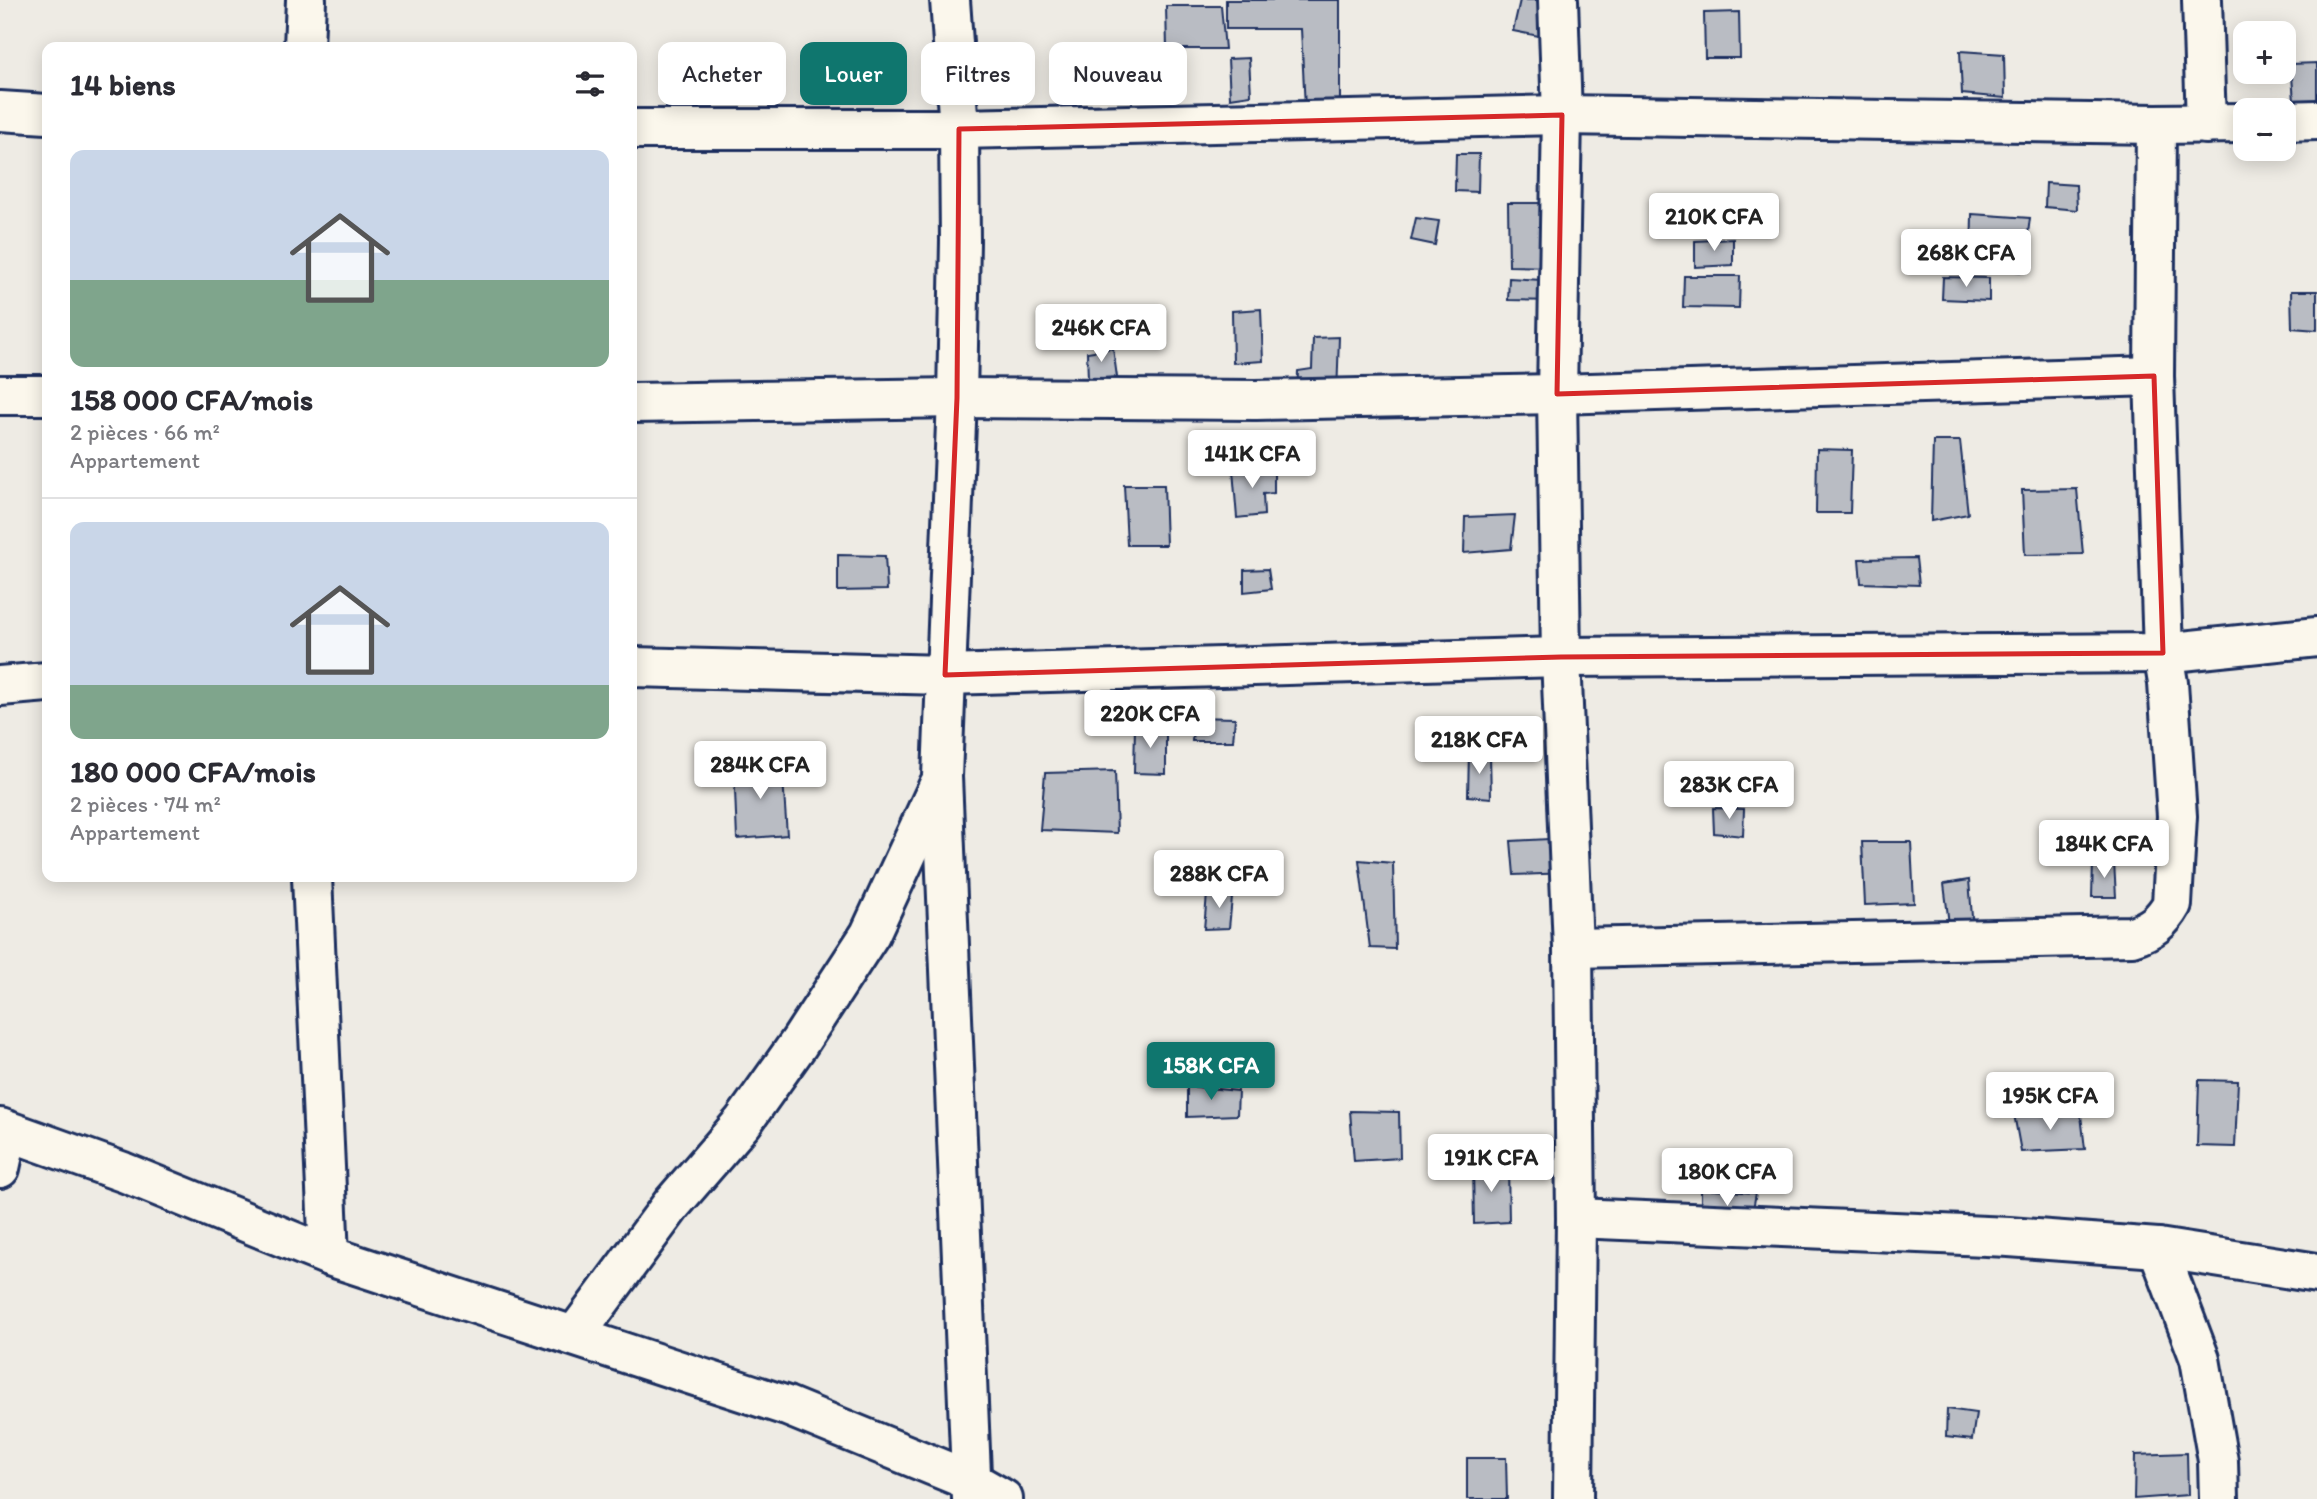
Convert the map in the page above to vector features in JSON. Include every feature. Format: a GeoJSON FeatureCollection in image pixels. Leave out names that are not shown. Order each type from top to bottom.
{"type":"FeatureCollection","features":[{"type":"Feature","properties":{"kind":"street"},"geometry":{"type":"LineString","coordinates":[[304,42],[306,0]]}},
{"type":"Feature","properties":{"kind":"street"},"geometry":{"type":"LineString","coordinates":[[0,1168],[4,1129],[123,1172],[329,1256],[787,1406],[983,1493],[942,777],[957,398],[959,129],[950,0]]}},
{"type":"Feature","properties":{"kind":"street"},"geometry":{"type":"LineString","coordinates":[[1558,0],[1562,115],[1557,394],[1561,657],[1573,948],[1576,1218],[1573,1499]]}},
{"type":"Feature","properties":{"kind":"street"},"geometry":{"type":"LineString","coordinates":[[2202,0],[2206,124]]}},
{"type":"Feature","properties":{"kind":"street"},"geometry":{"type":"LineString","coordinates":[[0,111],[42,114]]}},
{"type":"Feature","properties":{"kind":"street"},"geometry":{"type":"LineString","coordinates":[[637,129],[959,129],[1562,115],[2233,123]]}},
{"type":"Feature","properties":{"kind":"street"},"geometry":{"type":"LineString","coordinates":[[2296,121],[2317,120]]}},
{"type":"Feature","properties":{"kind":"street"},"geometry":{"type":"LineString","coordinates":[[1573,948],[2132,936],[2151,930],[2166,916],[2172,904],[2177,816],[2168,683],[2162,653],[2154,376],[2155,124]]}},
{"type":"Feature","properties":{"kind":"street"},"geometry":{"type":"LineString","coordinates":[[637,403],[957,398],[1256,400],[2154,376]]}},
{"type":"Feature","properties":{"kind":"street"},"geometry":{"type":"LineString","coordinates":[[0,395],[42,395]]}},
{"type":"Feature","properties":{"kind":"street"},"geometry":{"type":"LineString","coordinates":[[637,667],[945,675],[1561,657],[2162,653],[2317,636]]}},
{"type":"Feature","properties":{"kind":"street"},"geometry":{"type":"LineString","coordinates":[[0,686],[42,682]]}},
{"type":"Feature","properties":{"kind":"street"},"geometry":{"type":"LineString","coordinates":[[575,1335],[672,1204],[743,1122],[813,1021],[870,934],[942,777]]}},
{"type":"Feature","properties":{"kind":"street"},"geometry":{"type":"LineString","coordinates":[[312,882],[329,1256]]}},
{"type":"Feature","properties":{"kind":"street"},"geometry":{"type":"LineString","coordinates":[[1576,1218],[2010,1237],[2158,1248],[2317,1273]]}},
{"type":"Feature","properties":{"kind":"street"},"geometry":{"type":"LineString","coordinates":[[2158,1248],[2200,1359],[2218,1461],[2219,1499]]}},
{"type":"Feature","properties":{"kind":"highlighted area"},"geometry":{"type":"Polygon","coordinates":[[[1562,115],[1557,394],[2154,376],[2163,653],[1561,657],[945,675],[957,398],[959,129],[1562,115]]]}},
{"type":"Feature","properties":{"kind":"building"},"geometry":{"type":"Polygon","coordinates":[[[1226,0],[1340,0],[1340,109],[1305,108],[1301,29],[1226,29],[1226,0]]]}},
{"type":"Feature","properties":{"kind":"building"},"geometry":{"type":"Polygon","coordinates":[[[1520,0],[1551,0],[1559,40],[1513,31],[1520,0]]]}},
{"type":"Feature","properties":{"kind":"building"},"geometry":{"type":"Polygon","coordinates":[[[1166,6],[1221,6],[1225,49],[1187,49],[1187,42],[1167,42],[1166,6]]]}},
{"type":"Feature","properties":{"kind":"building"},"geometry":{"type":"Polygon","coordinates":[[[1739,12],[1740,58],[1705,58],[1704,13],[1739,12]]]}},
{"type":"Feature","properties":{"kind":"building"},"geometry":{"type":"Polygon","coordinates":[[[1960,51],[2004,54],[2005,98],[1962,94],[1960,51]]]}},
{"type":"Feature","properties":{"kind":"building"},"geometry":{"type":"Polygon","coordinates":[[[1249,58],[1251,95],[1230,98],[1228,59],[1249,58]]]}},
{"type":"Feature","properties":{"kind":"building"},"geometry":{"type":"Polygon","coordinates":[[[2317,63],[2317,100],[2296,101],[2294,98],[2296,64],[2317,63]]]}},
{"type":"Feature","properties":{"kind":"building"},"geometry":{"type":"Polygon","coordinates":[[[1456,154],[1479,154],[1478,192],[1455,191],[1456,154]]]}},
{"type":"Feature","properties":{"kind":"building"},"geometry":{"type":"Polygon","coordinates":[[[2046,183],[2076,185],[2077,210],[2045,207],[2046,183]]]}},
{"type":"Feature","properties":{"kind":"building"},"geometry":{"type":"Polygon","coordinates":[[[1508,203],[1552,203],[1559,267],[1509,266],[1508,203]]]}},
{"type":"Feature","properties":{"kind":"building"},"geometry":{"type":"Polygon","coordinates":[[[1972,214],[2030,218],[2023,272],[1971,266],[1972,214]]]}},
{"type":"Feature","properties":{"kind":"building"},"geometry":{"type":"Polygon","coordinates":[[[1416,218],[1439,221],[1435,245],[1411,240],[1416,218]]]}},
{"type":"Feature","properties":{"kind":"building"},"geometry":{"type":"Polygon","coordinates":[[[1733,239],[1733,265],[1695,267],[1695,241],[1733,239]]]}},
{"type":"Feature","properties":{"kind":"building"},"geometry":{"type":"Polygon","coordinates":[[[1684,276],[1740,276],[1739,308],[1683,307],[1684,276]]]}},
{"type":"Feature","properties":{"kind":"building"},"geometry":{"type":"Polygon","coordinates":[[[1943,277],[1989,278],[1989,301],[1942,299],[1943,277]]]}},
{"type":"Feature","properties":{"kind":"building"},"geometry":{"type":"Polygon","coordinates":[[[1509,278],[1559,281],[1559,301],[1508,300],[1509,278]]]}},
{"type":"Feature","properties":{"kind":"building"},"geometry":{"type":"Polygon","coordinates":[[[2291,291],[2317,291],[2317,330],[2292,328],[2291,291]]]}},
{"type":"Feature","properties":{"kind":"building"},"geometry":{"type":"Polygon","coordinates":[[[1261,309],[1263,361],[1233,363],[1232,311],[1261,309]]]}},
{"type":"Feature","properties":{"kind":"building"},"geometry":{"type":"Polygon","coordinates":[[[1339,337],[1337,395],[1297,395],[1298,371],[1312,369],[1313,338],[1339,337]]]}},
{"type":"Feature","properties":{"kind":"building"},"geometry":{"type":"Polygon","coordinates":[[[1113,348],[1117,377],[1088,379],[1087,352],[1113,348]]]}},
{"type":"Feature","properties":{"kind":"building"},"geometry":{"type":"Polygon","coordinates":[[[1933,441],[1960,441],[1968,514],[1931,521],[1933,441]]]}},
{"type":"Feature","properties":{"kind":"building"},"geometry":{"type":"Polygon","coordinates":[[[1817,449],[1852,450],[1850,513],[1816,513],[1817,449]]]}},
{"type":"Feature","properties":{"kind":"building"},"geometry":{"type":"Polygon","coordinates":[[[1274,468],[1274,493],[1263,494],[1264,515],[1237,518],[1233,470],[1274,468]]]}},
{"type":"Feature","properties":{"kind":"building"},"geometry":{"type":"Polygon","coordinates":[[[1124,485],[1164,485],[1166,545],[1127,545],[1124,485]]]}},
{"type":"Feature","properties":{"kind":"building"},"geometry":{"type":"Polygon","coordinates":[[[2077,489],[2083,554],[2025,555],[2022,490],[2077,489]]]}},
{"type":"Feature","properties":{"kind":"building"},"geometry":{"type":"Polygon","coordinates":[[[1515,515],[1511,549],[1464,553],[1465,517],[1515,515]]]}},
{"type":"Feature","properties":{"kind":"building"},"geometry":{"type":"Polygon","coordinates":[[[838,555],[885,556],[887,590],[838,591],[838,555]]]}},
{"type":"Feature","properties":{"kind":"building"},"geometry":{"type":"Polygon","coordinates":[[[1916,558],[1919,585],[1861,583],[1859,559],[1916,558]]]}},
{"type":"Feature","properties":{"kind":"building"},"geometry":{"type":"Polygon","coordinates":[[[1268,569],[1271,589],[1244,592],[1244,570],[1268,569]]]}},
{"type":"Feature","properties":{"kind":"building"},"geometry":{"type":"Polygon","coordinates":[[[1194,717],[1235,718],[1233,741],[1192,741],[1194,717]]]}},
{"type":"Feature","properties":{"kind":"building"},"geometry":{"type":"Polygon","coordinates":[[[1135,726],[1166,726],[1166,774],[1134,773],[1135,726]]]}},
{"type":"Feature","properties":{"kind":"building"},"geometry":{"type":"Polygon","coordinates":[[[1469,752],[1490,755],[1491,798],[1468,796],[1469,752]]]}},
{"type":"Feature","properties":{"kind":"building"},"geometry":{"type":"Polygon","coordinates":[[[782,764],[787,835],[737,839],[734,766],[782,764]]]}},
{"type":"Feature","properties":{"kind":"building"},"geometry":{"type":"Polygon","coordinates":[[[1115,771],[1117,833],[1040,830],[1045,773],[1115,771]]]}},
{"type":"Feature","properties":{"kind":"building"},"geometry":{"type":"Polygon","coordinates":[[[1713,808],[1744,809],[1743,836],[1714,833],[1713,808]]]}},
{"type":"Feature","properties":{"kind":"building"},"geometry":{"type":"Polygon","coordinates":[[[1568,838],[1569,873],[1514,875],[1511,841],[1568,838]]]}},
{"type":"Feature","properties":{"kind":"building"},"geometry":{"type":"Polygon","coordinates":[[[1862,842],[1911,842],[1914,903],[1865,905],[1862,842]]]}},
{"type":"Feature","properties":{"kind":"building"},"geometry":{"type":"Polygon","coordinates":[[[1359,860],[1393,863],[1395,949],[1370,948],[1359,860]]]}},
{"type":"Feature","properties":{"kind":"building"},"geometry":{"type":"Polygon","coordinates":[[[2093,862],[2114,862],[2116,897],[2092,897],[2093,862]]]}},
{"type":"Feature","properties":{"kind":"building"},"geometry":{"type":"Polygon","coordinates":[[[1969,880],[1973,929],[1951,940],[1944,884],[1969,880]]]}},
{"type":"Feature","properties":{"kind":"building"},"geometry":{"type":"Polygon","coordinates":[[[1233,888],[1229,928],[1204,929],[1207,894],[1233,888]]]}},
{"type":"Feature","properties":{"kind":"building"},"geometry":{"type":"Polygon","coordinates":[[[2199,1080],[2238,1081],[2235,1147],[2197,1146],[2199,1080]]]}},
{"type":"Feature","properties":{"kind":"building"},"geometry":{"type":"Polygon","coordinates":[[[1187,1086],[1238,1091],[1237,1115],[1187,1117],[1187,1086]]]}},
{"type":"Feature","properties":{"kind":"building"},"geometry":{"type":"Polygon","coordinates":[[[1350,1111],[1399,1112],[1400,1158],[1354,1161],[1350,1111]]]}},
{"type":"Feature","properties":{"kind":"building"},"geometry":{"type":"Polygon","coordinates":[[[2014,1114],[2081,1115],[2085,1149],[2021,1152],[2014,1114]]]}},
{"type":"Feature","properties":{"kind":"building"},"geometry":{"type":"Polygon","coordinates":[[[1508,1163],[1509,1222],[1474,1224],[1473,1165],[1508,1163]]]}},
{"type":"Feature","properties":{"kind":"building"},"geometry":{"type":"Polygon","coordinates":[[[1701,1189],[1756,1193],[1750,1226],[1701,1224],[1701,1189]]]}},
{"type":"Feature","properties":{"kind":"building"},"geometry":{"type":"Polygon","coordinates":[[[1947,1409],[1976,1413],[1972,1440],[1946,1437],[1947,1409]]]}},
{"type":"Feature","properties":{"kind":"building"},"geometry":{"type":"Polygon","coordinates":[[[2187,1453],[2188,1495],[2134,1499],[2135,1455],[2187,1453]]]}},
{"type":"Feature","properties":{"kind":"building"},"geometry":{"type":"Polygon","coordinates":[[[1467,1458],[1506,1458],[1507,1499],[1467,1499],[1467,1458]]]}}]}
